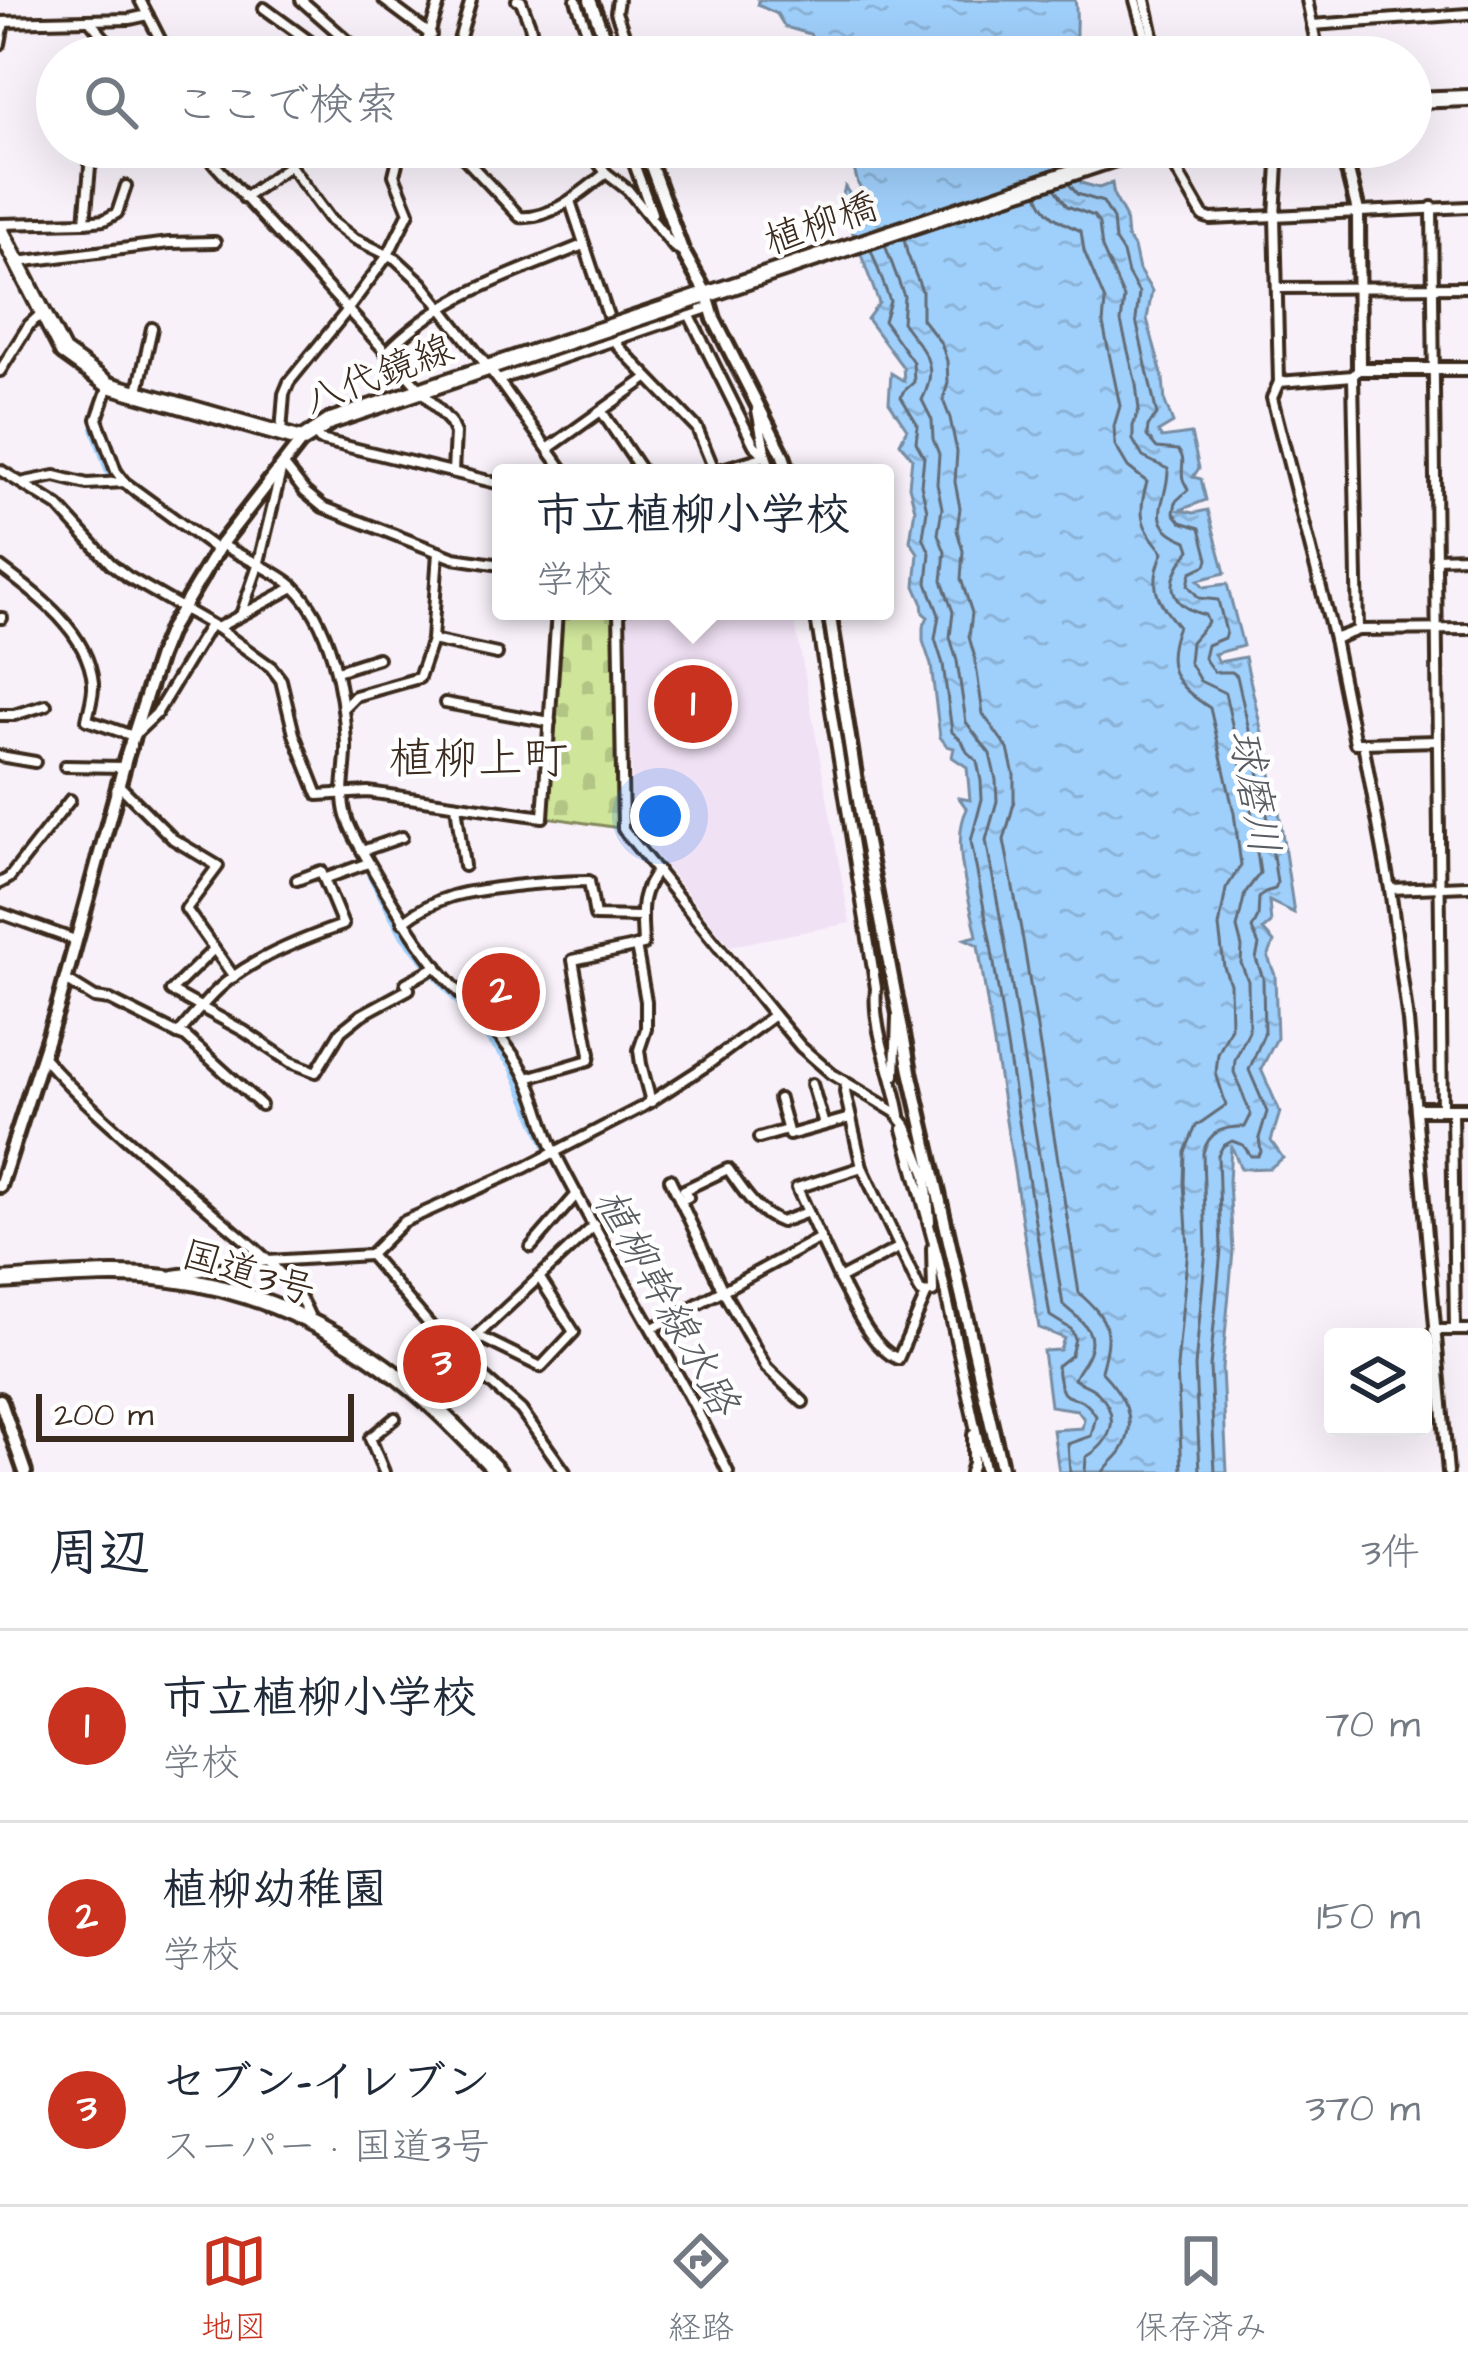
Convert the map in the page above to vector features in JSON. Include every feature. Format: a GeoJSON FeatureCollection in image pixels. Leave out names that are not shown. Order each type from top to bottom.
{"type":"FeatureCollection","features":[{"type":"Feature","properties":{"kind":"main road"},"geometry":{"type":"LineString","coordinates":[[1432,99],[1468,98]]}},
{"type":"Feature","properties":{"kind":"main road","name":"植柳橋"},"geometry":{"type":"LineString","coordinates":[[704,301],[1087,168]]}},
{"type":"Feature","properties":{"kind":"main road","name":"八代鏡線"},"geometry":{"type":"LineString","coordinates":[[0,227],[63,352],[109,385],[281,434],[307,435],[331,421],[421,389],[704,301]]}},
{"type":"Feature","properties":{"kind":"main road","name":"国道3号"},"geometry":{"type":"LineString","coordinates":[[0,1281],[160,1277],[273,1304],[356,1347],[427,1401],[498,1472]]}},
{"type":"Feature","properties":{"kind":"street"},"geometry":{"type":"LineString","coordinates":[[140,0],[158,36]]}},
{"type":"Feature","properties":{"kind":"street"},"geometry":{"type":"LineString","coordinates":[[301,0],[337,36]]}},
{"type":"Feature","properties":{"kind":"street"},"geometry":{"type":"LineString","coordinates":[[384,0],[431,35],[440,0]]}},
{"type":"Feature","properties":{"kind":"street"},"geometry":{"type":"LineString","coordinates":[[460,36],[471,0]]}},
{"type":"Feature","properties":{"kind":"street"},"geometry":{"type":"LineString","coordinates":[[517,0],[532,36]]}},
{"type":"Feature","properties":{"kind":"street"},"geometry":{"type":"LineString","coordinates":[[576,0],[589,36]]}},
{"type":"Feature","properties":{"kind":"street"},"geometry":{"type":"LineString","coordinates":[[590,0],[604,36]]}},
{"type":"Feature","properties":{"kind":"street"},"geometry":{"type":"LineString","coordinates":[[618,0],[616,12],[625,36]]}},
{"type":"Feature","properties":{"kind":"street"},"geometry":{"type":"LineString","coordinates":[[1135,0],[1145,36]]}},
{"type":"Feature","properties":{"kind":"street"},"geometry":{"type":"LineString","coordinates":[[1145,0],[1153,36]]}},
{"type":"Feature","properties":{"kind":"street"},"geometry":{"type":"LineString","coordinates":[[1307,0],[1314,36]]}},
{"type":"Feature","properties":{"kind":"street"},"geometry":{"type":"LineString","coordinates":[[263,8],[302,36]]}},
{"type":"Feature","properties":{"kind":"street"},"geometry":{"type":"LineString","coordinates":[[1312,25],[1468,14]]}},
{"type":"Feature","properties":{"kind":"street"},"geometry":{"type":"LineString","coordinates":[[0,44],[2,22],[148,15]]}},
{"type":"Feature","properties":{"kind":"street"},"geometry":{"type":"LineString","coordinates":[[89,20],[102,36]]}},
{"type":"Feature","properties":{"kind":"street"},"geometry":{"type":"LineString","coordinates":[[85,222],[90,168]]}},
{"type":"Feature","properties":{"kind":"street"},"geometry":{"type":"LineString","coordinates":[[218,168],[453,428],[453,472]]}},
{"type":"Feature","properties":{"kind":"street"},"geometry":{"type":"LineString","coordinates":[[244,198],[286,168]]}},
{"type":"Feature","properties":{"kind":"street"},"geometry":{"type":"LineString","coordinates":[[292,168],[331,221],[353,238],[388,254],[422,283],[559,464]]}},
{"type":"Feature","properties":{"kind":"street"},"geometry":{"type":"LineString","coordinates":[[281,434],[289,382],[388,254],[410,212],[394,175],[396,168]]}},
{"type":"Feature","properties":{"kind":"street"},"geometry":{"type":"LineString","coordinates":[[470,168],[527,219],[570,202],[606,172]]}},
{"type":"Feature","properties":{"kind":"street"},"geometry":{"type":"LineString","coordinates":[[603,168],[655,220],[674,247],[682,250]]}},
{"type":"Feature","properties":{"kind":"street"},"geometry":{"type":"LineString","coordinates":[[636,168],[655,220]]}},
{"type":"Feature","properties":{"kind":"street"},"geometry":{"type":"LineString","coordinates":[[652,168],[704,301],[785,464]]}},
{"type":"Feature","properties":{"kind":"street"},"geometry":{"type":"LineString","coordinates":[[1176,168],[1203,216],[1211,219],[1468,207]]}},
{"type":"Feature","properties":{"kind":"street"},"geometry":{"type":"LineString","coordinates":[[1278,168],[1279,382],[1272,398],[1334,639],[1355,743],[1437,741]]}},
{"type":"Feature","properties":{"kind":"street"},"geometry":{"type":"LineString","coordinates":[[1347,168],[1358,211],[1358,630]]}},
{"type":"Feature","properties":{"kind":"street"},"geometry":{"type":"LineString","coordinates":[[0,227],[104,220],[117,213],[126,186]]}},
{"type":"Feature","properties":{"kind":"street"},"geometry":{"type":"LineString","coordinates":[[570,202],[617,346],[697,428],[709,464]]}},
{"type":"Feature","properties":{"kind":"street"},"geometry":{"type":"LineString","coordinates":[[1432,207],[1439,886],[1455,1330]]}},
{"type":"Feature","properties":{"kind":"street"},"geometry":{"type":"LineString","coordinates":[[17,262],[215,242]]}},
{"type":"Feature","properties":{"kind":"street"},"geometry":{"type":"LineString","coordinates":[[386,353],[407,331],[460,295],[583,245]]}},
{"type":"Feature","properties":{"kind":"street"},"geometry":{"type":"LineString","coordinates":[[1277,288],[1468,287]]}},
{"type":"Feature","properties":{"kind":"street"},"geometry":{"type":"LineString","coordinates":[[498,380],[615,339],[704,301]]}},
{"type":"Feature","properties":{"kind":"street"},"geometry":{"type":"LineString","coordinates":[[704,301],[754,445],[766,456]]}},
{"type":"Feature","properties":{"kind":"street"},"geometry":{"type":"LineString","coordinates":[[0,371],[42,313]]}},
{"type":"Feature","properties":{"kind":"street"},"geometry":{"type":"LineString","coordinates":[[137,393],[152,328]]}},
{"type":"Feature","properties":{"kind":"street"},"geometry":{"type":"LineString","coordinates":[[1279,382],[1356,373],[1468,369]]}},
{"type":"Feature","properties":{"kind":"street"},"geometry":{"type":"LineString","coordinates":[[549,448],[647,378]]}},
{"type":"Feature","properties":{"kind":"street"},"geometry":{"type":"LineString","coordinates":[[109,385],[97,419],[124,482],[219,547],[278,574],[304,598],[337,671],[346,756],[342,792],[346,815],[362,850],[403,922],[527,1078],[555,1153],[728,1472]]}},
{"type":"Feature","properties":{"kind":"street"},"geometry":{"type":"LineString","coordinates":[[755,402],[769,464]]}},
{"type":"Feature","properties":{"kind":"street"},"geometry":{"type":"LineString","coordinates":[[602,412],[637,464]]}},
{"type":"Feature","properties":{"kind":"street"},"geometry":{"type":"LineString","coordinates":[[0,1186],[159,656],[219,547],[307,435],[492,482]]}},
{"type":"Feature","properties":{"kind":"street"},"geometry":{"type":"LineString","coordinates":[[739,464],[766,456]]}},
{"type":"Feature","properties":{"kind":"street"},"geometry":{"type":"LineString","coordinates":[[283,464],[323,507],[454,558],[492,564]]}},
{"type":"Feature","properties":{"kind":"street"},"geometry":{"type":"LineString","coordinates":[[241,615],[283,464]]}},
{"type":"Feature","properties":{"kind":"street"},"geometry":{"type":"LineString","coordinates":[[0,470],[58,506],[111,564],[214,626],[271,667],[281,680],[294,734],[318,795],[368,792],[543,817],[556,620]]}},
{"type":"Feature","properties":{"kind":"street"},"geometry":{"type":"LineString","coordinates":[[23,482],[55,476],[87,484],[124,482]]}},
{"type":"Feature","properties":{"kind":"street"},"geometry":{"type":"LineString","coordinates":[[343,709],[355,696],[419,678],[432,640],[438,552]]}},
{"type":"Feature","properties":{"kind":"street"},"geometry":{"type":"LineString","coordinates":[[1435,558],[1468,557]]}},
{"type":"Feature","properties":{"kind":"street"},"geometry":{"type":"LineString","coordinates":[[0,567],[49,606],[84,649],[94,686],[87,720],[133,736]]}},
{"type":"Feature","properties":{"kind":"street"},"geometry":{"type":"LineString","coordinates":[[133,736],[156,714],[214,626],[294,586]]}},
{"type":"Feature","properties":{"kind":"street"},"geometry":{"type":"LineString","coordinates":[[619,620],[623,829],[801,1047],[901,1120],[930,1174],[933,1292],[921,1293],[862,1167],[846,1084]]}},
{"type":"Feature","properties":{"kind":"street"},"geometry":{"type":"LineString","coordinates":[[816,620],[876,988],[873,1013],[949,1303],[985,1472]]}},
{"type":"Feature","properties":{"kind":"street"},"geometry":{"type":"LineString","coordinates":[[830,620],[930,1174],[1002,1472]]}},
{"type":"Feature","properties":{"kind":"street"},"geometry":{"type":"LineString","coordinates":[[1334,639],[1358,630],[1468,629]]}},
{"type":"Feature","properties":{"kind":"street"},"geometry":{"type":"LineString","coordinates":[[432,640],[497,654]]}},
{"type":"Feature","properties":{"kind":"street"},"geometry":{"type":"LineString","coordinates":[[337,671],[378,658]]}},
{"type":"Feature","properties":{"kind":"street"},"geometry":{"type":"LineString","coordinates":[[446,704],[550,722]]}},
{"type":"Feature","properties":{"kind":"street"},"geometry":{"type":"LineString","coordinates":[[0,715],[46,705]]}},
{"type":"Feature","properties":{"kind":"street"},"geometry":{"type":"LineString","coordinates":[[1363,743],[1390,889],[1417,1109],[1448,1472]]}},
{"type":"Feature","properties":{"kind":"street"},"geometry":{"type":"LineString","coordinates":[[0,756],[35,762]]}},
{"type":"Feature","properties":{"kind":"street"},"geometry":{"type":"LineString","coordinates":[[65,766],[124,767]]}},
{"type":"Feature","properties":{"kind":"street"},"geometry":{"type":"LineString","coordinates":[[118,785],[173,838],[218,866],[186,909],[234,976]]}},
{"type":"Feature","properties":{"kind":"street"},"geometry":{"type":"LineString","coordinates":[[0,883],[9,878],[70,800]]}},
{"type":"Feature","properties":{"kind":"street"},"geometry":{"type":"LineString","coordinates":[[456,806],[464,866]]}},
{"type":"Feature","properties":{"kind":"street"},"geometry":{"type":"LineString","coordinates":[[362,850],[402,837]]}},
{"type":"Feature","properties":{"kind":"street"},"geometry":{"type":"LineString","coordinates":[[324,879],[369,862]]}},
{"type":"Feature","properties":{"kind":"street"},"geometry":{"type":"LineString","coordinates":[[527,1078],[589,1060],[573,960],[643,945],[641,900],[658,870]]}},
{"type":"Feature","properties":{"kind":"street"},"geometry":{"type":"LineString","coordinates":[[178,1034],[234,976],[310,936],[343,925],[321,871],[298,880]]}},
{"type":"Feature","properties":{"kind":"street"},"geometry":{"type":"LineString","coordinates":[[403,922],[439,898],[555,881],[589,881],[595,916],[642,917]]}},
{"type":"Feature","properties":{"kind":"street"},"geometry":{"type":"LineString","coordinates":[[1390,889],[1468,886]]}},
{"type":"Feature","properties":{"kind":"street"},"geometry":{"type":"LineString","coordinates":[[0,913],[75,940]]}},
{"type":"Feature","properties":{"kind":"street"},"geometry":{"type":"LineString","coordinates":[[636,946],[646,1001],[640,1064],[651,1102]]}},
{"type":"Feature","properties":{"kind":"street"},"geometry":{"type":"LineString","coordinates":[[214,949],[171,992],[290,1062],[316,1072],[341,1031],[437,966]]}},
{"type":"Feature","properties":{"kind":"street"},"geometry":{"type":"LineString","coordinates":[[65,979],[95,998],[110,1000],[186,1036],[261,1105]]}},
{"type":"Feature","properties":{"kind":"street"},"geometry":{"type":"LineString","coordinates":[[895,1087],[898,1010]]}},
{"type":"Feature","properties":{"kind":"street"},"geometry":{"type":"LineString","coordinates":[[160,1277],[268,1261],[370,1255],[403,1222],[555,1153],[651,1102],[774,1015]]}},
{"type":"Feature","properties":{"kind":"street"},"geometry":{"type":"LineString","coordinates":[[42,1056],[80,1098],[268,1261],[304,1302],[311,1323]]}},
{"type":"Feature","properties":{"kind":"street"},"geometry":{"type":"LineString","coordinates":[[812,1084],[824,1125]]}},
{"type":"Feature","properties":{"kind":"street"},"geometry":{"type":"LineString","coordinates":[[778,1099],[789,1135],[850,1118]]}},
{"type":"Feature","properties":{"kind":"street"},"geometry":{"type":"LineString","coordinates":[[1417,1109],[1468,1109]]}},
{"type":"Feature","properties":{"kind":"street"},"geometry":{"type":"LineString","coordinates":[[759,1138],[787,1130]]}},
{"type":"Feature","properties":{"kind":"street"},"geometry":{"type":"LineString","coordinates":[[862,1167],[797,1188],[839,1279],[888,1354],[898,1359],[928,1292]]}},
{"type":"Feature","properties":{"kind":"street"},"geometry":{"type":"LineString","coordinates":[[680,1201],[688,1198],[684,1190],[728,1169],[749,1199],[771,1219],[781,1222],[808,1213]]}},
{"type":"Feature","properties":{"kind":"street"},"geometry":{"type":"LineString","coordinates":[[670,1179],[723,1291],[766,1367],[803,1402]]}},
{"type":"Feature","properties":{"kind":"street"},"geometry":{"type":"LineString","coordinates":[[531,1247],[578,1194]]}},
{"type":"Feature","properties":{"kind":"street"},"geometry":{"type":"LineString","coordinates":[[457,1354],[595,1226]]}},
{"type":"Feature","properties":{"kind":"street"},"geometry":{"type":"LineString","coordinates":[[653,1328],[820,1238]]}},
{"type":"Feature","properties":{"kind":"street"},"geometry":{"type":"LineString","coordinates":[[839,1279],[900,1246]]}},
{"type":"Feature","properties":{"kind":"street"},"geometry":{"type":"LineString","coordinates":[[370,1255],[457,1354],[521,1410],[565,1472]]}},
{"type":"Feature","properties":{"kind":"street"},"geometry":{"type":"LineString","coordinates":[[477,1336],[542,1367],[574,1332],[539,1277]]}},
{"type":"Feature","properties":{"kind":"street"},"geometry":{"type":"LineString","coordinates":[[1434,1330],[1468,1330]]}},
{"type":"Feature","properties":{"kind":"street"},"geometry":{"type":"LineString","coordinates":[[970,1472],[971,1370],[979,1366]]}},
{"type":"Feature","properties":{"kind":"street"},"geometry":{"type":"LineString","coordinates":[[0,1400],[25,1472]]}},
{"type":"Feature","properties":{"kind":"street"},"geometry":{"type":"LineString","coordinates":[[384,1472],[370,1438],[395,1418]]}},
{"type":"Feature","properties":{"kind":"shaded area"},"geometry":{"type":"Polygon","coordinates":[[[627,620],[795,620],[850,923],[730,946],[633,826],[627,620]]]}},
{"type":"Feature","properties":{"kind":"green space"},"geometry":{"type":"Polygon","coordinates":[[[558,620],[614,620],[619,828],[546,817],[558,620]]]}},
{"type":"Feature","properties":{"kind":"water"},"geometry":{"type":"Polygon","coordinates":[[[758,0],[1075,0],[1076,36],[811,36],[785,27],[777,14],[758,5],[758,0]]]}},
{"type":"Feature","properties":{"kind":"water","name":"球磨川"},"geometry":{"type":"Polygon","coordinates":[[[854,168],[1080,168],[1081,183],[1099,188],[1112,183],[1139,270],[1152,291],[1147,319],[1173,423],[1158,432],[1162,438],[1191,434],[1199,468],[1193,477],[1201,479],[1206,500],[1180,510],[1208,510],[1225,573],[1198,580],[1204,587],[1227,584],[1243,646],[1214,654],[1219,662],[1245,657],[1278,805],[1294,913],[1269,901],[1271,923],[1263,930],[1274,942],[1268,957],[1275,975],[1277,1038],[1261,1069],[1280,1112],[1271,1141],[1283,1158],[1270,1168],[1241,1169],[1231,1145],[1233,1251],[1222,1368],[1227,1472],[1059,1472],[1053,1430],[1082,1428],[1084,1419],[1077,1410],[1050,1406],[1043,1351],[1060,1350],[1064,1338],[1039,1328],[978,945],[965,939],[977,936],[960,838],[967,809],[959,798],[970,800],[967,767],[952,757],[954,748],[940,737],[931,665],[923,641],[928,617],[915,586],[918,553],[910,541],[915,509],[909,486],[912,458],[900,443],[907,429],[889,402],[891,373],[904,381],[903,367],[867,319],[879,303],[841,201],[845,187],[862,213],[872,208],[854,168]]]}},
{"type":"Feature","properties":{"kind":"waterway","name":"植柳幹線水路"},"geometry":{"type":"LineString","coordinates":[[95,428],[118,482]]}},
{"type":"Feature","properties":{"kind":"waterway","name":"植柳幹線水路"},"geometry":{"type":"LineString","coordinates":[[371,874],[405,936],[513,1065],[547,1145]]}},
{"type":"Feature","properties":{"kind":"place","name":"市立植柳小学校"},"geometry":{"type":"Point","coordinates":[693,704]}},
{"type":"Feature","properties":{"kind":"place","name":"植柳幼稚園"},"geometry":{"type":"Point","coordinates":[501,992]}},
{"type":"Feature","properties":{"kind":"place","name":"セブン-イレブン"},"geometry":{"type":"Point","coordinates":[442,1364]}},
{"type":"Feature","properties":{"kind":"district","name":"植柳上町"},"geometry":{"type":"Point","coordinates":[478,757]}}]}
